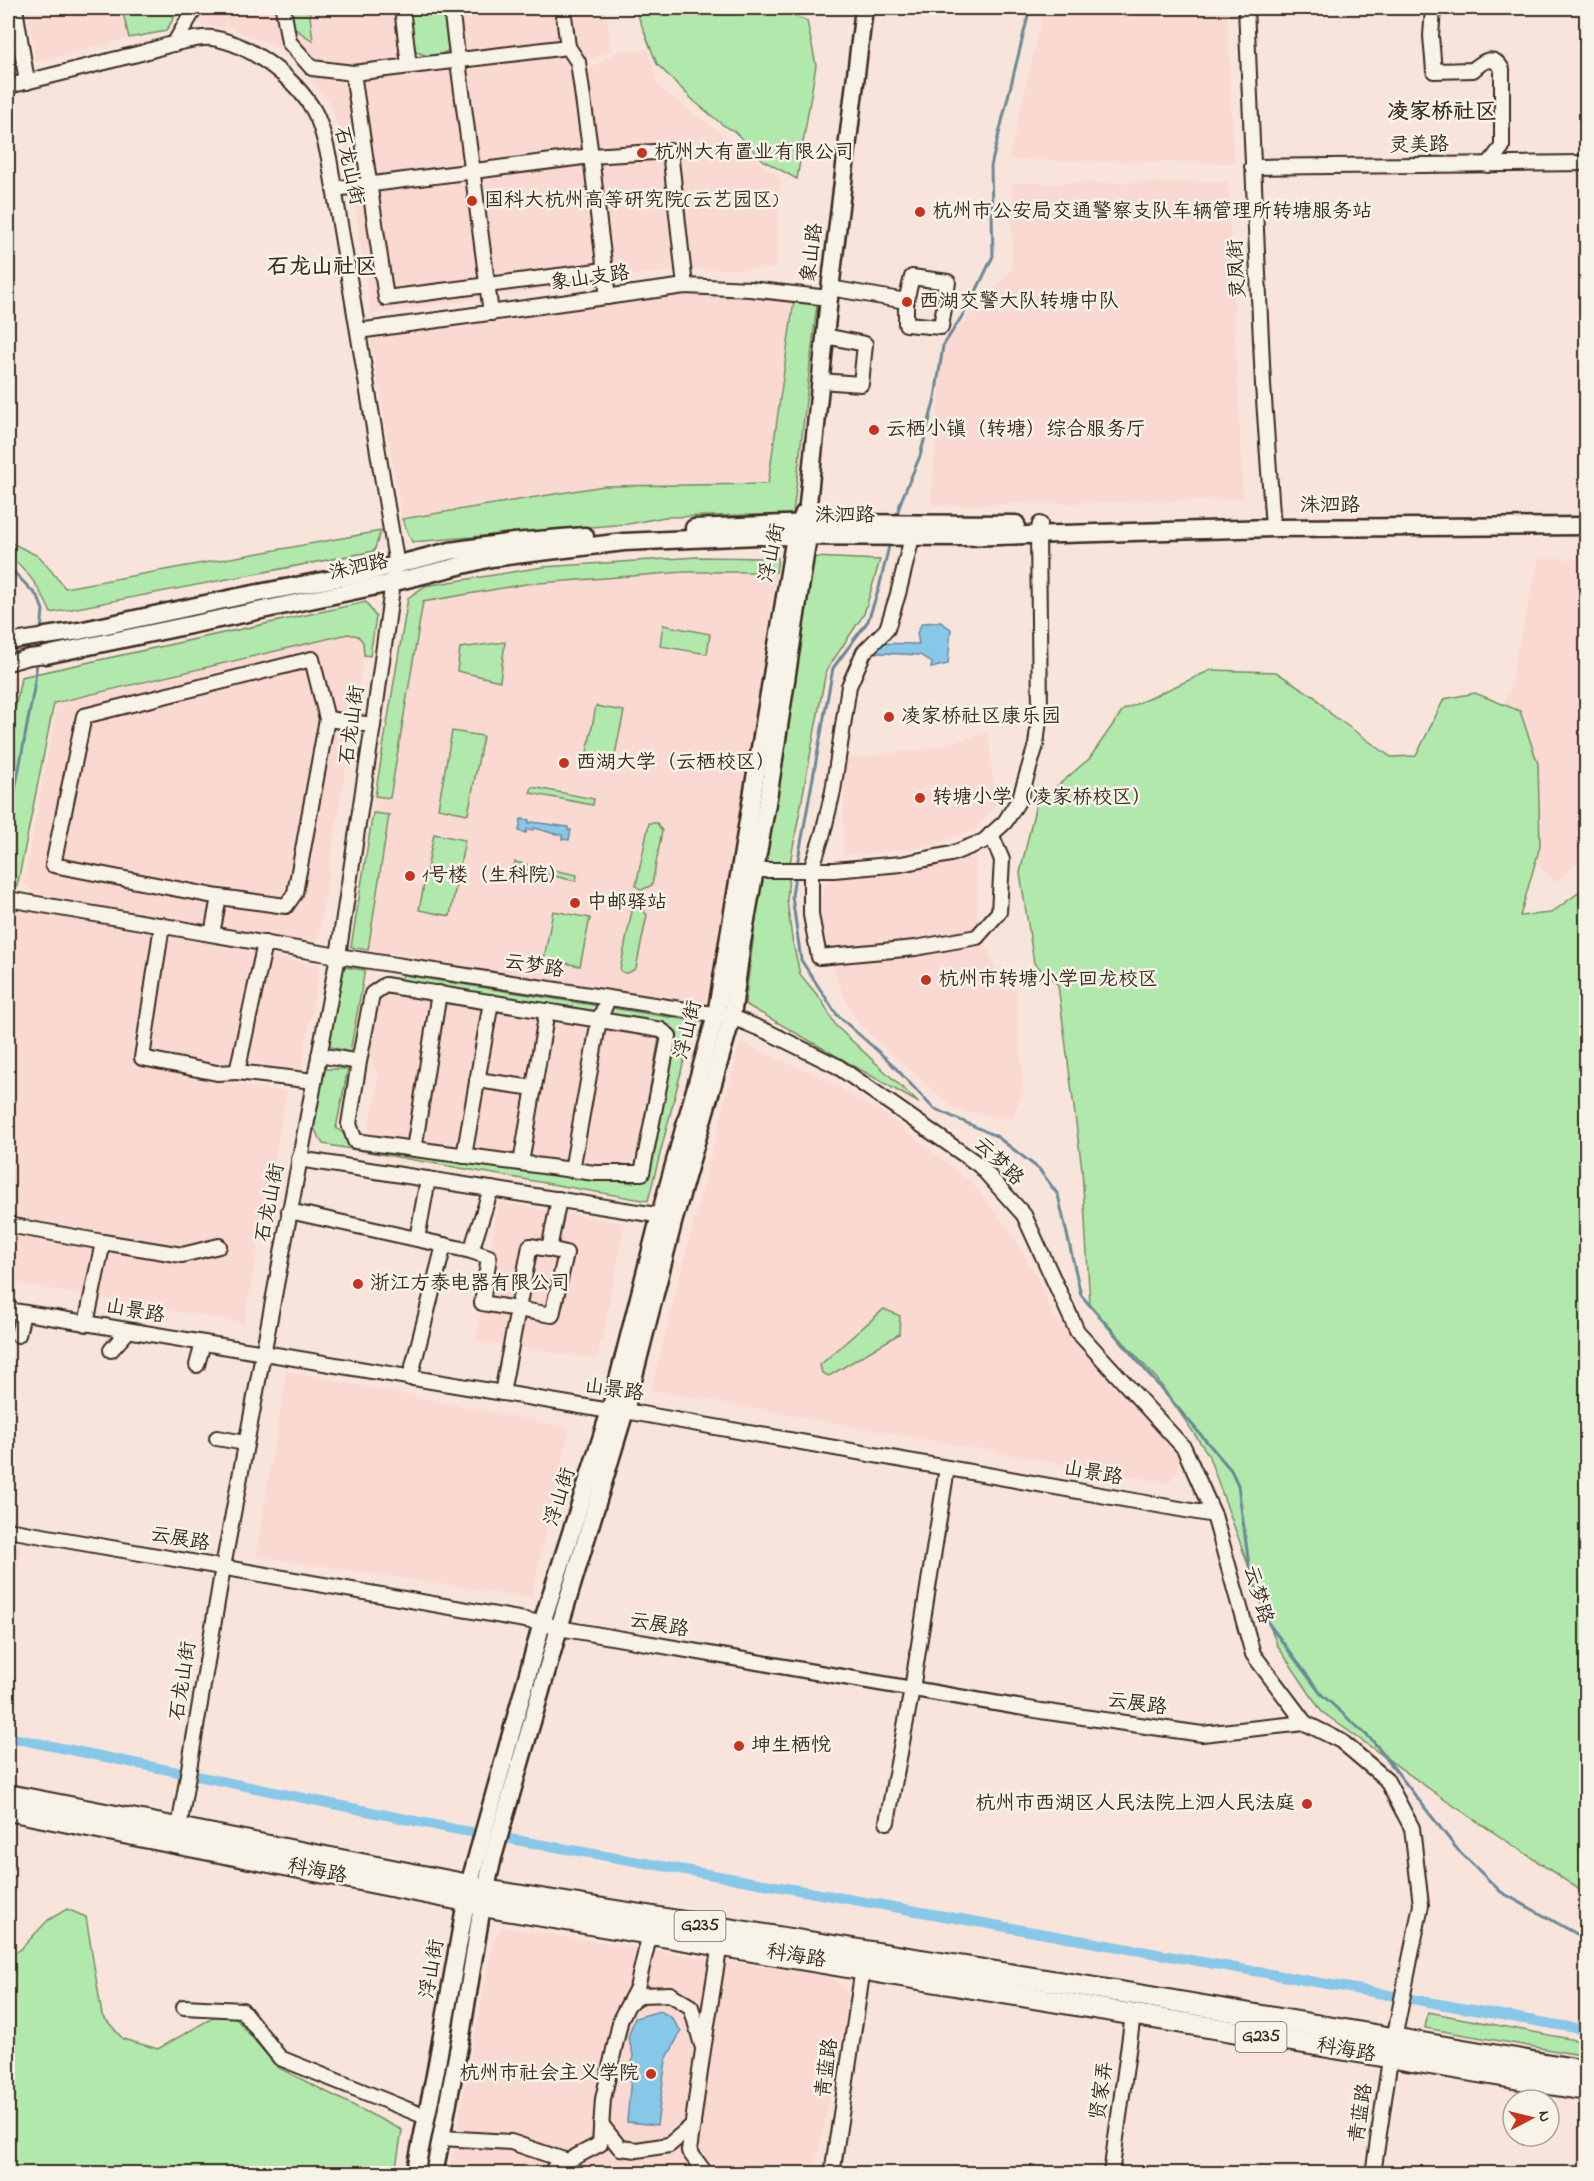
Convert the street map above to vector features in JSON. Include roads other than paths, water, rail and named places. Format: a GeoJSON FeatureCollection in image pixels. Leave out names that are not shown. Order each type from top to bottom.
{"type":"FeatureCollection","features":[{"type":"Feature","properties":{"kind":"highway","name":"科海路"},"geometry":{"type":"LineString","coordinates":[[8,1795],[179,1828],[650,1933],[1133,2015],[1392,2049],[1587,2071]]}},
{"type":"Feature","properties":{"kind":"highway","name":"科海路"},"geometry":{"type":"LineString","coordinates":[[8,1810],[476,1896],[1132,1994],[1587,2090]]}},
{"type":"Feature","properties":{"kind":"main road","name":"象山路"},"geometry":{"type":"LineString","coordinates":[[808,504],[829,293],[864,8]]}},
{"type":"Feature","properties":{"kind":"main road","name":"浮山街"},"geometry":{"type":"LineString","coordinates":[[724,1016],[808,504]]}},
{"type":"Feature","properties":{"kind":"main road","name":"洙泗路"},"geometry":{"type":"LineString","coordinates":[[36,638],[395,565],[450,551],[514,542],[655,530],[896,532],[1587,516]]}},
{"type":"Feature","properties":{"kind":"main road","name":"洙泗路"},"geometry":{"type":"LineString","coordinates":[[1273,523],[1587,526]]}},
{"type":"Feature","properties":{"kind":"main road","name":"洙泗路"},"geometry":{"type":"LineString","coordinates":[[46,655],[391,583],[491,558],[624,542],[803,530]]}},
{"type":"Feature","properties":{"kind":"main road","name":"浮山街"},"geometry":{"type":"LineString","coordinates":[[415,2174],[485,1856],[559,1628],[618,1411],[667,1217],[724,1016],[769,792],[803,530]]}},
{"type":"Feature","properties":{"kind":"main road","name":"浮山街"},"geometry":{"type":"LineString","coordinates":[[497,1816],[542,1623],[618,1411]]}},
{"type":"Feature","properties":{"kind":"main road","name":"浮山街"},"geometry":{"type":"LineString","coordinates":[[434,2174],[461,2036],[476,1896]]}},
{"type":"Feature","properties":{"kind":"street"},"geometry":{"type":"LineString","coordinates":[[15,8],[27,82]]}},
{"type":"Feature","properties":{"kind":"street"},"geometry":{"type":"LineString","coordinates":[[174,44],[195,8]]}},
{"type":"Feature","properties":{"kind":"street"},"geometry":{"type":"LineString","coordinates":[[283,8],[289,42],[312,68],[353,73],[568,47]]}},
{"type":"Feature","properties":{"kind":"street"},"geometry":{"type":"LineString","coordinates":[[402,8],[410,66]]}},
{"type":"Feature","properties":{"kind":"street"},"geometry":{"type":"LineString","coordinates":[[451,8],[491,313]]}},
{"type":"Feature","properties":{"kind":"street"},"geometry":{"type":"LineString","coordinates":[[563,8],[568,47],[578,62],[608,297]]}},
{"type":"Feature","properties":{"kind":"street","name":"灵凤街"},"geometry":{"type":"LineString","coordinates":[[1246,8],[1252,167],[1273,523]]}},
{"type":"Feature","properties":{"kind":"street"},"geometry":{"type":"LineString","coordinates":[[1432,9],[1431,36],[1434,70],[1473,70],[1487,60],[1497,62],[1502,69],[1502,147],[1488,165]]}},
{"type":"Feature","properties":{"kind":"street","name":"石龙山街"},"geometry":{"type":"LineString","coordinates":[[8,86],[174,44],[210,38],[236,44],[281,73],[302,93],[314,112],[325,141],[396,560],[338,956],[245,1443],[179,1828]]}},
{"type":"Feature","properties":{"kind":"street"},"geometry":{"type":"LineString","coordinates":[[353,73],[386,298],[605,270]]}},
{"type":"Feature","properties":{"kind":"street"},"geometry":{"type":"LineString","coordinates":[[334,189],[591,156],[670,151],[685,286]]}},
{"type":"Feature","properties":{"kind":"street","name":"灵美路"},"geometry":{"type":"LineString","coordinates":[[1252,167],[1587,163]]}},
{"type":"Feature","properties":{"kind":"street","name":"象山支路"},"geometry":{"type":"LineString","coordinates":[[358,331],[685,286],[829,293],[906,301]]}},
{"type":"Feature","properties":{"kind":"street"},"geometry":{"type":"LineString","coordinates":[[820,381],[861,384],[865,344],[825,336]]}},
{"type":"Feature","properties":{"kind":"street"},"geometry":{"type":"LineString","coordinates":[[755,870],[801,870],[901,864],[951,854],[984,841],[1005,822],[1020,798],[1035,745],[1040,711],[1039,529]]}},
{"type":"Feature","properties":{"kind":"street"},"geometry":{"type":"LineString","coordinates":[[896,532],[898,594],[887,629],[864,652],[849,686],[833,791],[823,833],[801,870],[819,957],[915,948],[977,937],[999,912],[1002,860],[992,834]]}},
{"type":"Feature","properties":{"kind":"street","name":"洙泗路"},"geometry":{"type":"LineString","coordinates":[[8,642],[36,638]]}},
{"type":"Feature","properties":{"kind":"street","name":"洙泗路"},"geometry":{"type":"LineString","coordinates":[[8,663],[46,655]]}},
{"type":"Feature","properties":{"kind":"street"},"geometry":{"type":"LineString","coordinates":[[312,659],[327,718],[295,893],[286,906],[219,897],[53,865],[84,716],[312,659]]}},
{"type":"Feature","properties":{"kind":"street"},"geometry":{"type":"LineString","coordinates":[[327,718],[373,725]]}},
{"type":"Feature","properties":{"kind":"street"},"geometry":{"type":"LineString","coordinates":[[212,934],[219,897]]}},
{"type":"Feature","properties":{"kind":"street","name":"云梦路"},"geometry":{"type":"LineString","coordinates":[[8,899],[338,956],[724,1016],[768,1032],[837,1066],[979,1165],[1024,1215],[1077,1331],[1184,1448],[1214,1515],[1253,1654],[1305,1723],[1341,1741],[1386,1779],[1412,1828],[1421,1905],[1392,2049]]}},
{"type":"Feature","properties":{"kind":"street"},"geometry":{"type":"LineString","coordinates":[[162,926],[142,1058],[217,1073],[237,1072],[314,1081]]}},
{"type":"Feature","properties":{"kind":"street"},"geometry":{"type":"LineString","coordinates":[[237,1072],[264,943]]}},
{"type":"Feature","properties":{"kind":"street"},"geometry":{"type":"LineString","coordinates":[[385,985],[439,993],[661,1030],[669,1036],[642,1173],[595,1173],[355,1141],[349,1124],[372,994],[385,985]]}},
{"type":"Feature","properties":{"kind":"street"},"geometry":{"type":"LineString","coordinates":[[414,1149],[439,993]]}},
{"type":"Feature","properties":{"kind":"street"},"geometry":{"type":"LineString","coordinates":[[572,1170],[599,1020],[608,999]]}},
{"type":"Feature","properties":{"kind":"street"},"geometry":{"type":"LineString","coordinates":[[464,1156],[491,1002]]}},
{"type":"Feature","properties":{"kind":"street"},"geometry":{"type":"LineString","coordinates":[[521,1163],[547,1011]]}},
{"type":"Feature","properties":{"kind":"street"},"geometry":{"type":"LineString","coordinates":[[319,1055],[359,1062]]}},
{"type":"Feature","properties":{"kind":"street"},"geometry":{"type":"LineString","coordinates":[[477,1080],[534,1088]]}},
{"type":"Feature","properties":{"kind":"street"},"geometry":{"type":"LineString","coordinates":[[299,1159],[667,1217]]}},
{"type":"Feature","properties":{"kind":"street"},"geometry":{"type":"LineString","coordinates":[[417,1239],[428,1179]]}},
{"type":"Feature","properties":{"kind":"street"},"geometry":{"type":"LineString","coordinates":[[471,1251],[491,1188]]}},
{"type":"Feature","properties":{"kind":"street"},"geometry":{"type":"LineString","coordinates":[[549,1249],[559,1199]]}},
{"type":"Feature","properties":{"kind":"street"},"geometry":{"type":"LineString","coordinates":[[289,1211],[471,1251],[489,1257],[482,1303],[518,1310],[552,1315],[566,1253],[530,1246],[518,1310],[502,1393]]}},
{"type":"Feature","properties":{"kind":"street"},"geometry":{"type":"LineString","coordinates":[[8,1225],[182,1255],[219,1246]]}},
{"type":"Feature","properties":{"kind":"street"},"geometry":{"type":"LineString","coordinates":[[86,1324],[103,1242]]}},
{"type":"Feature","properties":{"kind":"street"},"geometry":{"type":"LineString","coordinates":[[410,1378],[444,1245]]}},
{"type":"Feature","properties":{"kind":"street","name":"山景路"},"geometry":{"type":"LineString","coordinates":[[8,1310],[618,1411],[1214,1515]]}},
{"type":"Feature","properties":{"kind":"street"},"geometry":{"type":"LineString","coordinates":[[18,1335],[23,1313]]}},
{"type":"Feature","properties":{"kind":"street"},"geometry":{"type":"LineString","coordinates":[[111,1350],[128,1331]]}},
{"type":"Feature","properties":{"kind":"street"},"geometry":{"type":"LineString","coordinates":[[197,1365],[203,1343]]}},
{"type":"Feature","properties":{"kind":"street"},"geometry":{"type":"LineString","coordinates":[[217,1438],[245,1443]]}},
{"type":"Feature","properties":{"kind":"street"},"geometry":{"type":"LineString","coordinates":[[887,1822],[912,1689],[947,1468]]}},
{"type":"Feature","properties":{"kind":"street","name":"云展路"},"geometry":{"type":"LineString","coordinates":[[8,1530],[1041,1711],[1202,1734],[1305,1723]]}},
{"type":"Feature","properties":{"kind":"street"},"geometry":{"type":"LineString","coordinates":[[553,2174],[554,2168],[600,2144],[603,2099],[621,2018],[638,1988],[650,1933]]}},
{"type":"Feature","properties":{"kind":"street"},"geometry":{"type":"LineString","coordinates":[[706,2174],[689,2151],[720,1944]]}},
{"type":"Feature","properties":{"kind":"street","name":"青蓝路"},"geometry":{"type":"LineString","coordinates":[[832,2174],[863,1968]]}},
{"type":"Feature","properties":{"kind":"street"},"geometry":{"type":"LineString","coordinates":[[630,2002],[642,1995],[670,1994],[691,2007],[703,2050]]}},
{"type":"Feature","properties":{"kind":"street"},"geometry":{"type":"LineString","coordinates":[[184,2007],[242,2010],[280,2058],[426,2117]]}},
{"type":"Feature","properties":{"kind":"street","name":"贤家弄"},"geometry":{"type":"LineString","coordinates":[[1111,2174],[1133,2015]]}},
{"type":"Feature","properties":{"kind":"street","name":"青蓝路"},"geometry":{"type":"LineString","coordinates":[[1372,2174],[1392,2049]]}},
{"type":"Feature","properties":{"kind":"street"},"geometry":{"type":"LineString","coordinates":[[601,2124],[620,2148],[637,2150],[669,2145],[693,2125]]}},
{"type":"Feature","properties":{"kind":"street"},"geometry":{"type":"LineString","coordinates":[[441,2138],[512,2142],[567,2161]]}},
{"type":"Feature","properties":{"kind":"water"},"geometry":{"type":"Polygon","coordinates":[[[941,622],[951,629],[948,664],[931,668],[932,663],[920,655],[864,652],[872,643],[919,644],[917,633],[922,623],[941,622]]]}},
{"type":"Feature","properties":{"kind":"water"},"geometry":{"type":"Polygon","coordinates":[[[521,819],[529,820],[529,823],[568,827],[568,830],[571,830],[569,840],[562,839],[562,835],[534,828],[533,830],[527,829],[526,833],[519,831],[521,819]]]}},
{"type":"Feature","properties":{"kind":"water"},"geometry":{"type":"Polygon","coordinates":[[[660,2011],[671,2017],[681,2031],[666,2060],[657,2125],[627,2122],[633,2054],[628,2037],[635,2018],[660,2011]]]}},
{"type":"Feature","properties":{"kind":"waterway"},"geometry":{"type":"LineString","coordinates":[[896,518],[920,456],[935,398],[943,346],[971,302],[993,256],[991,166],[1030,8]]}},
{"type":"Feature","properties":{"kind":"waterway"},"geometry":{"type":"LineString","coordinates":[[797,865],[833,668],[868,621],[890,542]]}},
{"type":"Feature","properties":{"kind":"waterway"},"geometry":{"type":"LineString","coordinates":[[8,566],[38,597],[43,610],[41,631]]}},
{"type":"Feature","properties":{"kind":"waterway"},"geometry":{"type":"LineString","coordinates":[[8,828],[37,662]]}},
{"type":"Feature","properties":{"kind":"waterway"},"geometry":{"type":"LineString","coordinates":[[795,875],[792,896],[801,960],[837,1015],[889,1061],[933,1108],[996,1136],[1039,1169],[1058,1195],[1081,1295],[1231,1470],[1238,1485],[1250,1572],[1269,1624],[1321,1694],[1372,1740],[1457,1849],[1501,1892],[1586,1939]]}},
{"type":"Feature","properties":{"kind":"waterway"},"geometry":{"type":"LineString","coordinates":[[8,1737],[454,1829],[1586,2030]]}},
{"type":"Feature","properties":{"kind":"place","name":"杭州大有置业有限公司"},"geometry":{"type":"Point","coordinates":[642,153]}},
{"type":"Feature","properties":{"kind":"place","name":"国科大杭州高等研究院(云艺园区)"},"geometry":{"type":"Point","coordinates":[472,201]}},
{"type":"Feature","properties":{"kind":"place","name":"杭州市公安局交通警察支队车辆管理所转塘服务站"},"geometry":{"type":"Point","coordinates":[920,212]}},
{"type":"Feature","properties":{"kind":"place","name":"西湖交警大队转塘中队"},"geometry":{"type":"Point","coordinates":[907,302]}},
{"type":"Feature","properties":{"kind":"place","name":"云栖小镇（转塘）综合服务厅"},"geometry":{"type":"Point","coordinates":[874,430]}},
{"type":"Feature","properties":{"kind":"place","name":"凌家桥社区康乐园"},"geometry":{"type":"Point","coordinates":[889,717]}},
{"type":"Feature","properties":{"kind":"place","name":"西湖大学（云栖校区）"},"geometry":{"type":"Point","coordinates":[564,763]}},
{"type":"Feature","properties":{"kind":"place","name":"转塘小学（凌家桥校区）"},"geometry":{"type":"Point","coordinates":[920,798]}},
{"type":"Feature","properties":{"kind":"place","name":"1号楼（生科院）"},"geometry":{"type":"Point","coordinates":[410,876]}},
{"type":"Feature","properties":{"kind":"place","name":"中邮驿站"},"geometry":{"type":"Point","coordinates":[575,903]}},
{"type":"Feature","properties":{"kind":"place","name":"杭州市转塘小学回龙校区"},"geometry":{"type":"Point","coordinates":[926,980]}},
{"type":"Feature","properties":{"kind":"place","name":"浙江方泰电器有限公司"},"geometry":{"type":"Point","coordinates":[358,1284]}},
{"type":"Feature","properties":{"kind":"place","name":"坤生栖悦"},"geometry":{"type":"Point","coordinates":[739,1746]}},
{"type":"Feature","properties":{"kind":"place","name":"杭州市西湖区人民法院上泗人民法庭"},"geometry":{"type":"Point","coordinates":[1307,1804]}},
{"type":"Feature","properties":{"kind":"place","name":"杭州市社会主义学院"},"geometry":{"type":"Point","coordinates":[651,2074]}},
{"type":"Feature","properties":{"kind":"district","name":"凌家桥社区"},"geometry":{"type":"Point","coordinates":[1442,113]}},
{"type":"Feature","properties":{"kind":"district","name":"石龙山社区"},"geometry":{"type":"Point","coordinates":[322,268]}}]}
